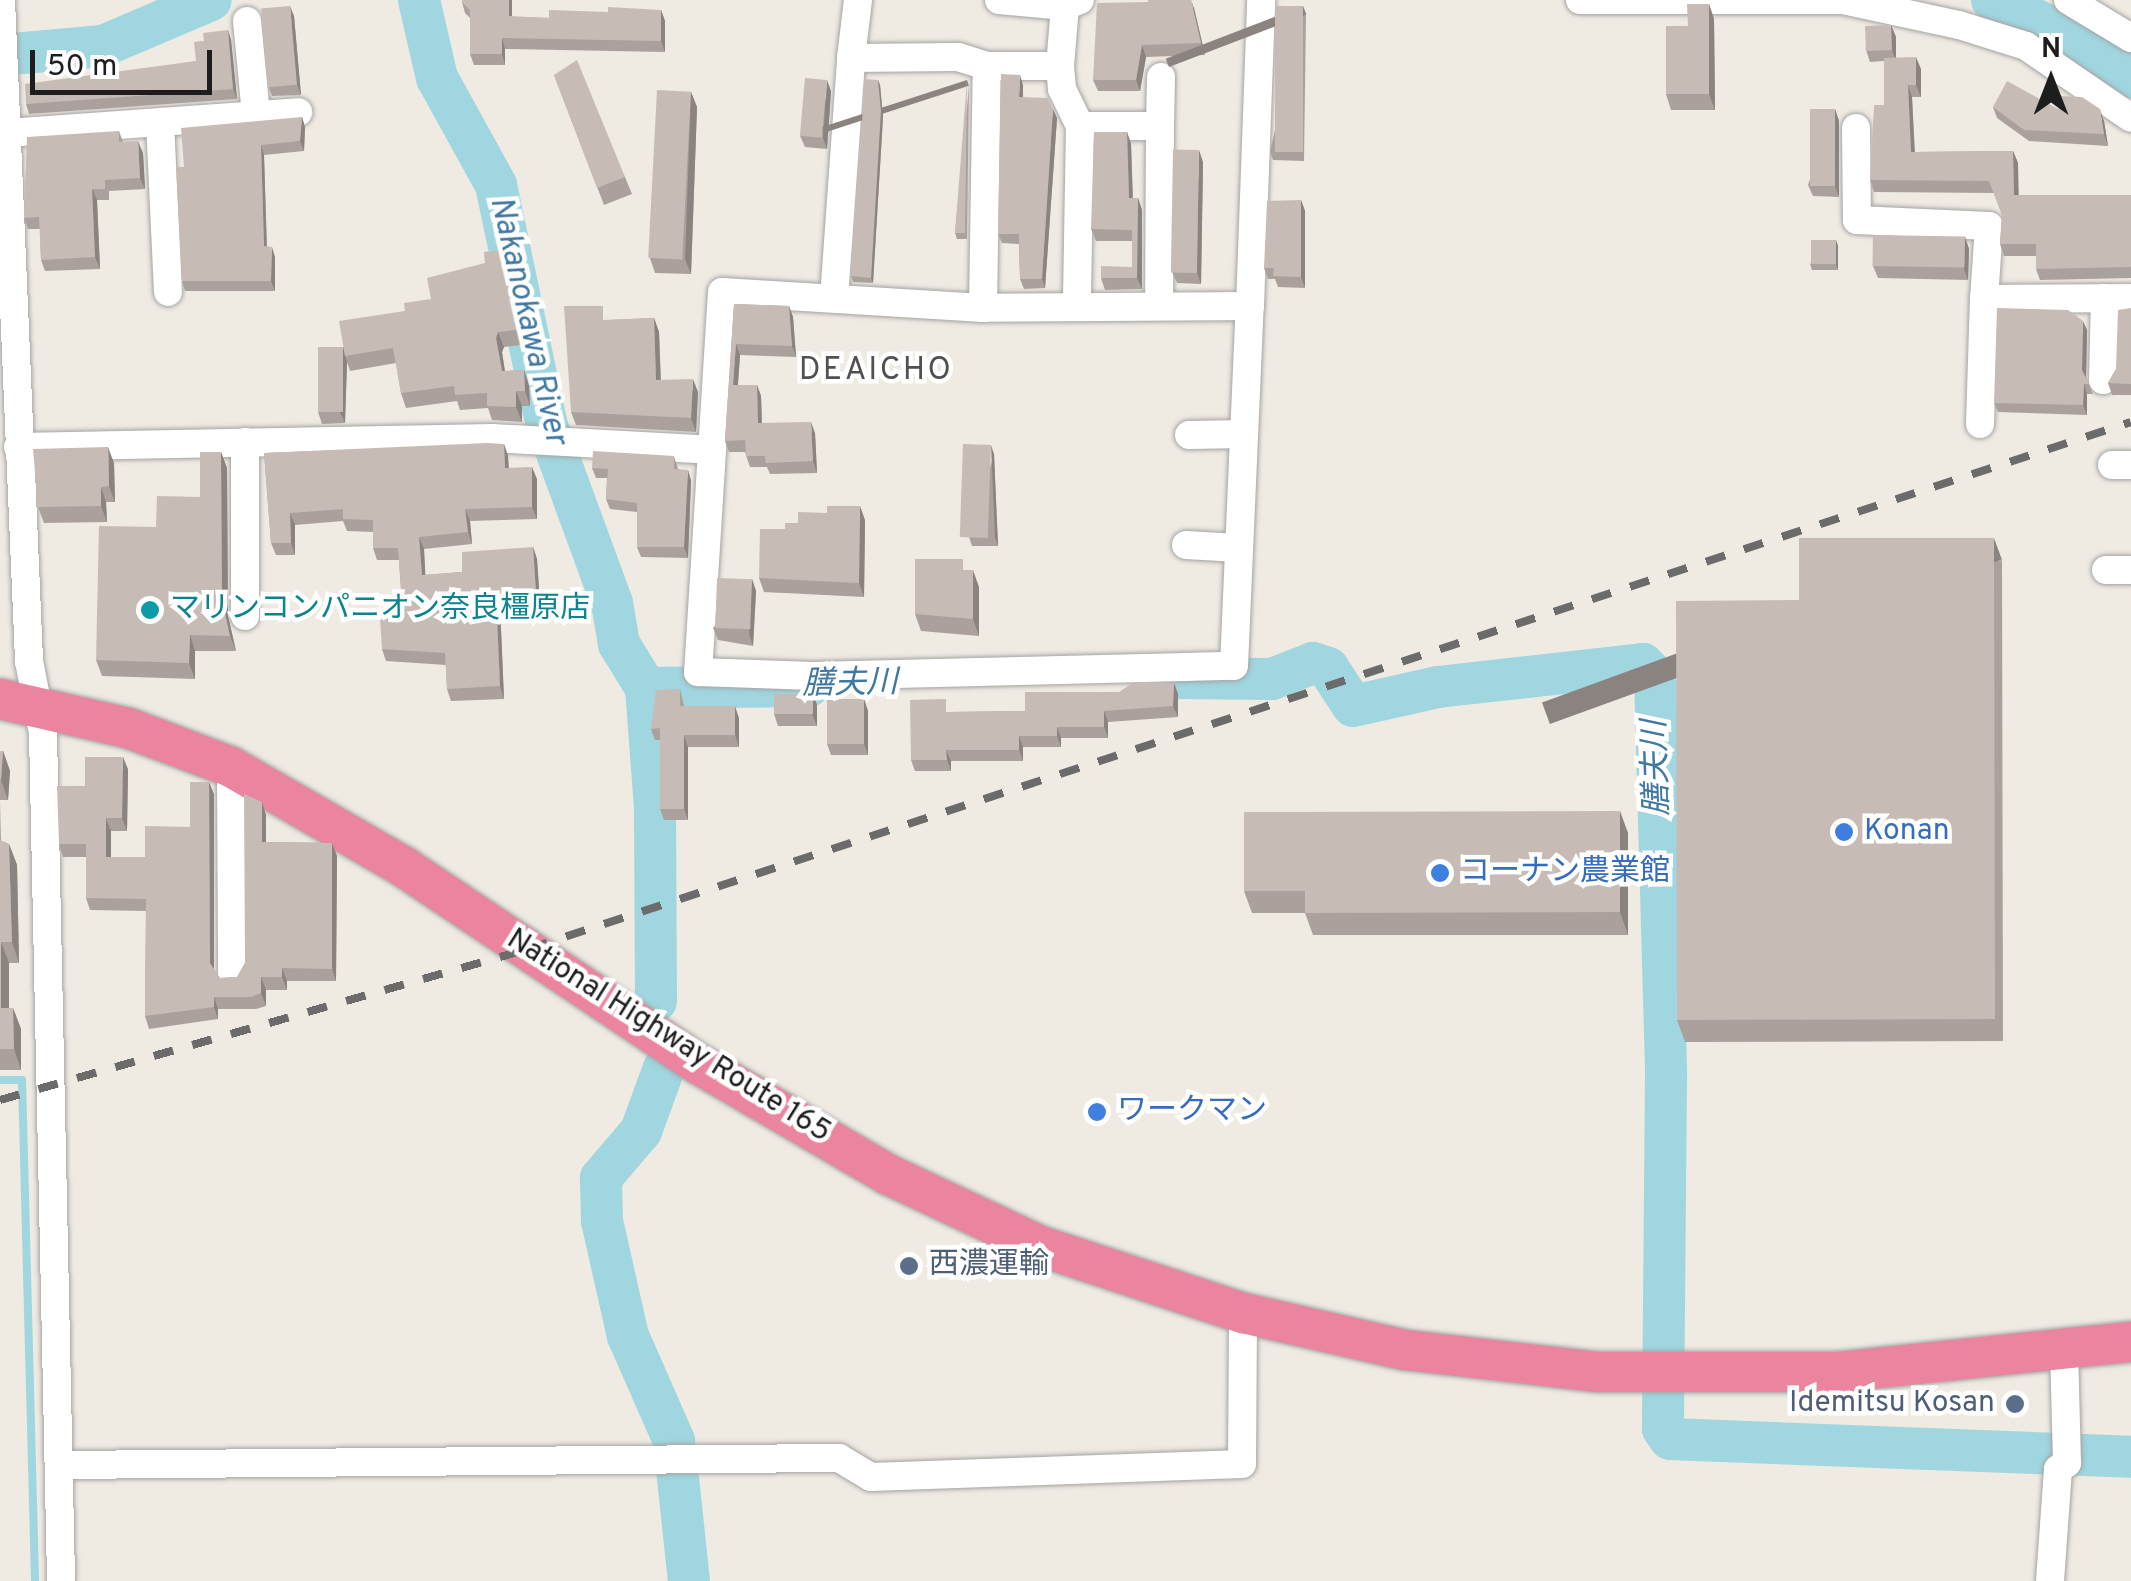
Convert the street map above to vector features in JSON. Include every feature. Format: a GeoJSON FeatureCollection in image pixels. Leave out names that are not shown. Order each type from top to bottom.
{"type":"FeatureCollection","features":[{"type":"Feature","properties":{"kind":"highway","name":"National Highway Route 165"},"geometry":{"type":"LineString","coordinates":[[18,701],[128,728],[231,767],[404,867],[696,1063],[889,1175],[1040,1246],[1243,1313],[1405,1350],[1660,1373],[1838,1372],[2131,1342]]}},
{"type":"Feature","properties":{"kind":"street"},"geometry":{"type":"LineString","coordinates":[[834,298],[858,0]]}},
{"type":"Feature","properties":{"kind":"street"},"geometry":{"type":"LineString","coordinates":[[999,0],[1073,3],[1060,66],[1062,88],[1080,126],[1078,305]]}},
{"type":"Feature","properties":{"kind":"street"},"geometry":{"type":"LineString","coordinates":[[1250,306],[1159,302],[983,308],[722,292],[698,672],[813,676],[1234,666],[1250,306],[1261,0]]}},
{"type":"Feature","properties":{"kind":"street"},"geometry":{"type":"LineString","coordinates":[[1580,0],[1842,0],[1959,24],[2026,46],[2131,118]]}},
{"type":"Feature","properties":{"kind":"street"},"geometry":{"type":"LineString","coordinates":[[2068,0],[2131,38]]}},
{"type":"Feature","properties":{"kind":"street"},"geometry":{"type":"LineString","coordinates":[[1,12],[7,307],[18,447],[18,701],[42,733],[61,1581]]}},
{"type":"Feature","properties":{"kind":"street"},"geometry":{"type":"LineString","coordinates":[[247,21],[256,115]]}},
{"type":"Feature","properties":{"kind":"street"},"geometry":{"type":"LineString","coordinates":[[851,58],[958,57],[987,66],[1060,66]]}},
{"type":"Feature","properties":{"kind":"street"},"geometry":{"type":"LineString","coordinates":[[983,308],[987,66]]}},
{"type":"Feature","properties":{"kind":"street"},"geometry":{"type":"LineString","coordinates":[[1159,302],[1161,77]]}},
{"type":"Feature","properties":{"kind":"street"},"geometry":{"type":"LineString","coordinates":[[6,133],[298,112]]}},
{"type":"Feature","properties":{"kind":"street"},"geometry":{"type":"LineString","coordinates":[[160,122],[168,292]]}},
{"type":"Feature","properties":{"kind":"street"},"geometry":{"type":"LineString","coordinates":[[1080,126],[1160,126]]}},
{"type":"Feature","properties":{"kind":"street"},"geometry":{"type":"LineString","coordinates":[[1856,128],[1857,220],[1988,226],[1980,424]]}},
{"type":"Feature","properties":{"kind":"street"},"geometry":{"type":"LineString","coordinates":[[1984,299],[2118,298],[2103,380]]}},
{"type":"Feature","properties":{"kind":"street"},"geometry":{"type":"LineString","coordinates":[[1189,435],[1244,434]]}},
{"type":"Feature","properties":{"kind":"street"},"geometry":{"type":"LineString","coordinates":[[18,447],[245,442],[552,444],[710,450]]}},
{"type":"Feature","properties":{"kind":"street"},"geometry":{"type":"LineString","coordinates":[[245,442],[245,616]]}},
{"type":"Feature","properties":{"kind":"street"},"geometry":{"type":"LineString","coordinates":[[1186,546],[1238,548]]}},
{"type":"Feature","properties":{"kind":"street"},"geometry":{"type":"LineString","coordinates":[[231,767],[232,975]]}},
{"type":"Feature","properties":{"kind":"street"},"geometry":{"type":"LineString","coordinates":[[61,1465],[839,1458],[871,1476],[1242,1464],[1243,1313]]}},
{"type":"Feature","properties":{"kind":"street"},"geometry":{"type":"LineString","coordinates":[[2050,1581],[2058,1469],[2067,1452],[2064,1348]]}},
{"type":"Feature","properties":{"kind":"building"},"geometry":{"type":"Polygon","coordinates":[[[462,0],[509,0],[509,16],[549,18],[549,10],[608,12],[608,7],[661,10],[661,41],[502,38],[502,54],[470,54],[470,10],[462,0]]]}},
{"type":"Feature","properties":{"kind":"building"},"geometry":{"type":"Polygon","coordinates":[[[1191,0],[1201,43],[1142,45],[1136,80],[1093,80],[1097,3],[1191,0]]]}},
{"type":"Feature","properties":{"kind":"building"},"geometry":{"type":"Polygon","coordinates":[[[1687,4],[1709,4],[1709,94],[1666,94],[1666,26],[1688,26],[1687,4]]]}},
{"type":"Feature","properties":{"kind":"building"},"geometry":{"type":"Polygon","coordinates":[[[290,6],[297,85],[268,87],[261,9],[290,6]]]}},
{"type":"Feature","properties":{"kind":"building"},"geometry":{"type":"Polygon","coordinates":[[[1275,6],[1303,6],[1303,152],[1275,152],[1275,6]]]}},
{"type":"Feature","properties":{"kind":"building"},"geometry":{"type":"Polygon","coordinates":[[[1891,25],[1892,50],[1866,51],[1865,26],[1891,25]]]}},
{"type":"Feature","properties":{"kind":"building"},"geometry":{"type":"Polygon","coordinates":[[[228,30],[233,89],[26,104],[25,84],[196,61],[194,42],[204,41],[203,33],[228,30]]]}},
{"type":"Feature","properties":{"kind":"building"},"geometry":{"type":"Polygon","coordinates":[[[1916,57],[1916,85],[1908,85],[1911,152],[2013,151],[2014,195],[2131,195],[2131,267],[2036,269],[2036,244],[2000,244],[2002,215],[1989,181],[1870,180],[1874,105],[1884,105],[1884,58],[1916,57]]]}},
{"type":"Feature","properties":{"kind":"building"},"geometry":{"type":"Polygon","coordinates":[[[577,60],[625,177],[597,188],[554,75],[577,60]]]}},
{"type":"Feature","properties":{"kind":"building"},"geometry":{"type":"Polygon","coordinates":[[[1001,74],[1020,75],[1019,97],[1048,98],[1053,109],[1042,279],[1020,279],[1019,234],[998,234],[1001,74]]]}},
{"type":"Feature","properties":{"kind":"building"},"geometry":{"type":"Polygon","coordinates":[[[805,78],[827,80],[822,138],[800,136],[805,78]]]}},
{"type":"Feature","properties":{"kind":"building"},"geometry":{"type":"Polygon","coordinates":[[[865,79],[878,80],[881,111],[871,278],[851,276],[865,79]]]}},
{"type":"Feature","properties":{"kind":"building"},"geometry":{"type":"Polygon","coordinates":[[[967,80],[965,233],[955,233],[967,80]]]}},
{"type":"Feature","properties":{"kind":"building"},"geometry":{"type":"Polygon","coordinates":[[[2007,81],[2058,109],[2059,96],[2082,97],[2100,109],[2104,134],[2024,130],[1993,107],[2007,81]]]}},
{"type":"Feature","properties":{"kind":"building"},"geometry":{"type":"Polygon","coordinates":[[[657,90],[691,92],[682,260],[648,258],[657,90]]]}},
{"type":"Feature","properties":{"kind":"building"},"geometry":{"type":"Polygon","coordinates":[[[1810,109],[1835,109],[1835,186],[1810,186],[1810,109]]]}},
{"type":"Feature","properties":{"kind":"building"},"geometry":{"type":"Polygon","coordinates":[[[302,117],[300,141],[261,145],[264,246],[272,247],[271,281],[182,281],[176,167],[184,167],[181,128],[302,117]]]}},
{"type":"Feature","properties":{"kind":"building"},"geometry":{"type":"Polygon","coordinates":[[[119,131],[119,142],[138,141],[140,178],[105,180],[105,189],[92,189],[95,257],[41,260],[39,217],[24,218],[27,137],[119,131]]]}},
{"type":"Feature","properties":{"kind":"building"},"geometry":{"type":"Polygon","coordinates":[[[1094,132],[1127,132],[1129,198],[1138,198],[1137,278],[1101,278],[1101,266],[1132,267],[1132,230],[1091,229],[1094,132]]]}},
{"type":"Feature","properties":{"kind":"building"},"geometry":{"type":"Polygon","coordinates":[[[1173,150],[1199,150],[1197,273],[1171,273],[1173,150]]]}},
{"type":"Feature","properties":{"kind":"building"},"geometry":{"type":"Polygon","coordinates":[[[1301,200],[1301,277],[1273,276],[1274,268],[1264,268],[1267,201],[1301,200]]]}},
{"type":"Feature","properties":{"kind":"building"},"geometry":{"type":"Polygon","coordinates":[[[1873,235],[1965,237],[1964,268],[1872,266],[1873,235]]]}},
{"type":"Feature","properties":{"kind":"building"},"geometry":{"type":"Polygon","coordinates":[[[1811,240],[1836,240],[1836,264],[1811,264],[1811,240]]]}},
{"type":"Feature","properties":{"kind":"building"},"geometry":{"type":"Polygon","coordinates":[[[507,249],[523,329],[498,332],[496,338],[502,371],[524,370],[525,391],[516,391],[516,407],[487,406],[487,393],[455,395],[454,386],[401,393],[393,348],[345,356],[339,321],[405,311],[404,303],[431,299],[427,278],[485,263],[484,252],[507,249]]]}},
{"type":"Feature","properties":{"kind":"building"},"geometry":{"type":"Polygon","coordinates":[[[734,304],[789,306],[792,346],[736,344],[733,385],[757,385],[758,423],[811,422],[813,461],[766,463],[765,456],[746,456],[745,440],[725,441],[734,304]]]}},
{"type":"Feature","properties":{"kind":"building"},"geometry":{"type":"Polygon","coordinates":[[[564,306],[603,306],[603,320],[654,318],[656,380],[693,379],[691,418],[571,412],[564,306]]]}},
{"type":"Feature","properties":{"kind":"building"},"geometry":{"type":"Polygon","coordinates":[[[1997,308],[2068,310],[2083,321],[2082,370],[2089,384],[2084,384],[2083,405],[1994,403],[1997,308]]]}},
{"type":"Feature","properties":{"kind":"building"},"geometry":{"type":"Polygon","coordinates":[[[2131,308],[2131,384],[2108,383],[2116,369],[2118,310],[2131,308]]]}},
{"type":"Feature","properties":{"kind":"building"},"geometry":{"type":"Polygon","coordinates":[[[318,347],[343,347],[343,412],[318,412],[318,347]]]}},
{"type":"Feature","properties":{"kind":"building"},"geometry":{"type":"Polygon","coordinates":[[[504,444],[505,468],[532,467],[532,507],[465,509],[468,532],[419,537],[422,575],[462,572],[462,552],[533,547],[536,592],[496,594],[500,686],[447,689],[445,653],[382,649],[380,618],[403,617],[398,548],[373,548],[373,520],[343,519],[343,509],[290,513],[291,543],[271,543],[264,453],[504,444]]]}},
{"type":"Feature","properties":{"kind":"building"},"geometry":{"type":"Polygon","coordinates":[[[963,444],[991,445],[988,538],[960,537],[963,444]]]}},
{"type":"Feature","properties":{"kind":"building"},"geometry":{"type":"Polygon","coordinates":[[[108,447],[109,486],[101,487],[101,506],[38,507],[33,449],[108,447]]]}},
{"type":"Feature","properties":{"kind":"building"},"geometry":{"type":"Polygon","coordinates":[[[593,451],[674,456],[674,469],[688,470],[684,547],[637,547],[637,503],[606,499],[608,469],[592,468],[593,451]]]}},
{"type":"Feature","properties":{"kind":"building","name":"マリンコンパニオン奈良橿原店"},"geometry":{"type":"Polygon","coordinates":[[[200,452],[221,452],[222,600],[230,636],[190,635],[189,663],[96,660],[99,526],[156,527],[157,496],[200,497],[200,452]]]}},
{"type":"Feature","properties":{"kind":"building"},"geometry":{"type":"Polygon","coordinates":[[[827,506],[860,506],[859,583],[759,578],[760,529],[785,529],[785,523],[798,523],[798,512],[827,513],[827,506]]]}},
{"type":"Feature","properties":{"kind":"building","name":"Konan"},"geometry":{"type":"Polygon","coordinates":[[[1799,538],[1994,538],[1995,1019],[1677,1020],[1676,601],[1799,600],[1799,538]]]}},
{"type":"Feature","properties":{"kind":"building"},"geometry":{"type":"Polygon","coordinates":[[[915,559],[963,559],[963,570],[973,570],[973,619],[915,614],[915,559]]]}},
{"type":"Feature","properties":{"kind":"building"},"geometry":{"type":"Polygon","coordinates":[[[717,578],[752,579],[750,629],[715,628],[717,578]]]}},
{"type":"Feature","properties":{"kind":"building"},"geometry":{"type":"Polygon","coordinates":[[[1134,682],[1174,683],[1173,706],[1104,711],[1104,727],[1057,727],[1057,736],[1019,736],[1019,750],[946,750],[947,760],[911,760],[910,700],[946,699],[946,712],[1025,711],[1025,692],[1119,692],[1134,682]]]}},
{"type":"Feature","properties":{"kind":"building"},"geometry":{"type":"Polygon","coordinates":[[[680,689],[680,706],[735,706],[735,735],[684,735],[684,809],[660,809],[660,728],[651,729],[656,690],[680,689]]]}},
{"type":"Feature","properties":{"kind":"building"},"geometry":{"type":"Polygon","coordinates":[[[774,694],[813,694],[813,714],[774,714],[774,694]]]}},
{"type":"Feature","properties":{"kind":"building"},"geometry":{"type":"Polygon","coordinates":[[[827,699],[864,699],[864,744],[827,744],[827,699]]]}},
{"type":"Feature","properties":{"kind":"building"},"geometry":{"type":"Polygon","coordinates":[[[85,757],[123,757],[122,818],[106,818],[106,857],[145,857],[145,826],[190,827],[190,782],[209,782],[210,963],[220,978],[237,977],[245,963],[244,794],[262,802],[262,842],[332,843],[332,969],[282,968],[282,977],[261,977],[261,993],[251,997],[214,997],[214,1007],[145,1016],[146,899],[86,898],[86,844],[59,844],[57,786],[85,786],[85,757]]]}},
{"type":"Feature","properties":{"kind":"building","name":"コーナン農業館"},"geometry":{"type":"Polygon","coordinates":[[[1620,811],[1620,912],[1305,913],[1305,891],[1244,891],[1244,812],[1620,811]]]}},
{"type":"Feature","properties":{"kind":"building"},"geometry":{"type":"Polygon","coordinates":[[[0,840],[9,844],[12,942],[1,942],[1,1008],[13,1008],[14,1049],[0,1049],[0,840]]]}},
{"type":"Feature","properties":{"kind":"waterway"},"geometry":{"type":"LineString","coordinates":[[0,55],[103,46],[211,0]]}},
{"type":"Feature","properties":{"kind":"waterway","name":"Nakanokawa River"},"geometry":{"type":"LineString","coordinates":[[419,0],[437,78],[496,185],[546,423],[612,603],[619,644],[646,688],[655,809],[656,1001]]}},
{"type":"Feature","properties":{"kind":"waterway"},"geometry":{"type":"LineString","coordinates":[[1992,0],[2069,35],[2131,77]]}},
{"type":"Feature","properties":{"kind":"waterway","name":"膳夫川"},"geometry":{"type":"LineString","coordinates":[[1179,678],[1272,679],[1313,663],[1328,668],[1353,706],[1438,687],[1643,664],[1655,676],[1666,1076],[1663,1429],[1670,1439],[2131,1457]]}},
{"type":"Feature","properties":{"kind":"waterway","name":"膳夫川"},"geometry":{"type":"LineString","coordinates":[[646,688],[809,686]]}},
{"type":"Feature","properties":{"kind":"waterway","name":"Nakanokawa River"},"geometry":{"type":"LineString","coordinates":[[664,1068],[641,1131],[601,1178],[602,1221],[628,1336],[674,1441],[689,1581]]}},
{"type":"Feature","properties":{"kind":"waterway"},"geometry":{"type":"LineString","coordinates":[[0,1080],[22,1080],[35,1581]]}},
{"type":"Feature","properties":{"kind":"railway"},"geometry":{"type":"LineString","coordinates":[[0,1100],[528,949],[2131,422]]}},
{"type":"Feature","properties":{"kind":"place","name":"マリンコンパニオン奈良橿原店"},"geometry":{"type":"Point","coordinates":[150,610]}},
{"type":"Feature","properties":{"kind":"place","name":"Konan"},"geometry":{"type":"Point","coordinates":[1844,832]}},
{"type":"Feature","properties":{"kind":"place","name":"コーナン農業館"},"geometry":{"type":"Point","coordinates":[1440,873]}},
{"type":"Feature","properties":{"kind":"place","name":"ワークマン"},"geometry":{"type":"Point","coordinates":[1097,1112]}},
{"type":"Feature","properties":{"kind":"place","name":"西濃運輸"},"geometry":{"type":"Point","coordinates":[909,1266]}},
{"type":"Feature","properties":{"kind":"place","name":"Idemitsu Kosan"},"geometry":{"type":"Point","coordinates":[2015,1404]}},
{"type":"Feature","properties":{"kind":"district","name":"DEAICHO"},"geometry":{"type":"Point","coordinates":[876,371]}}]}
